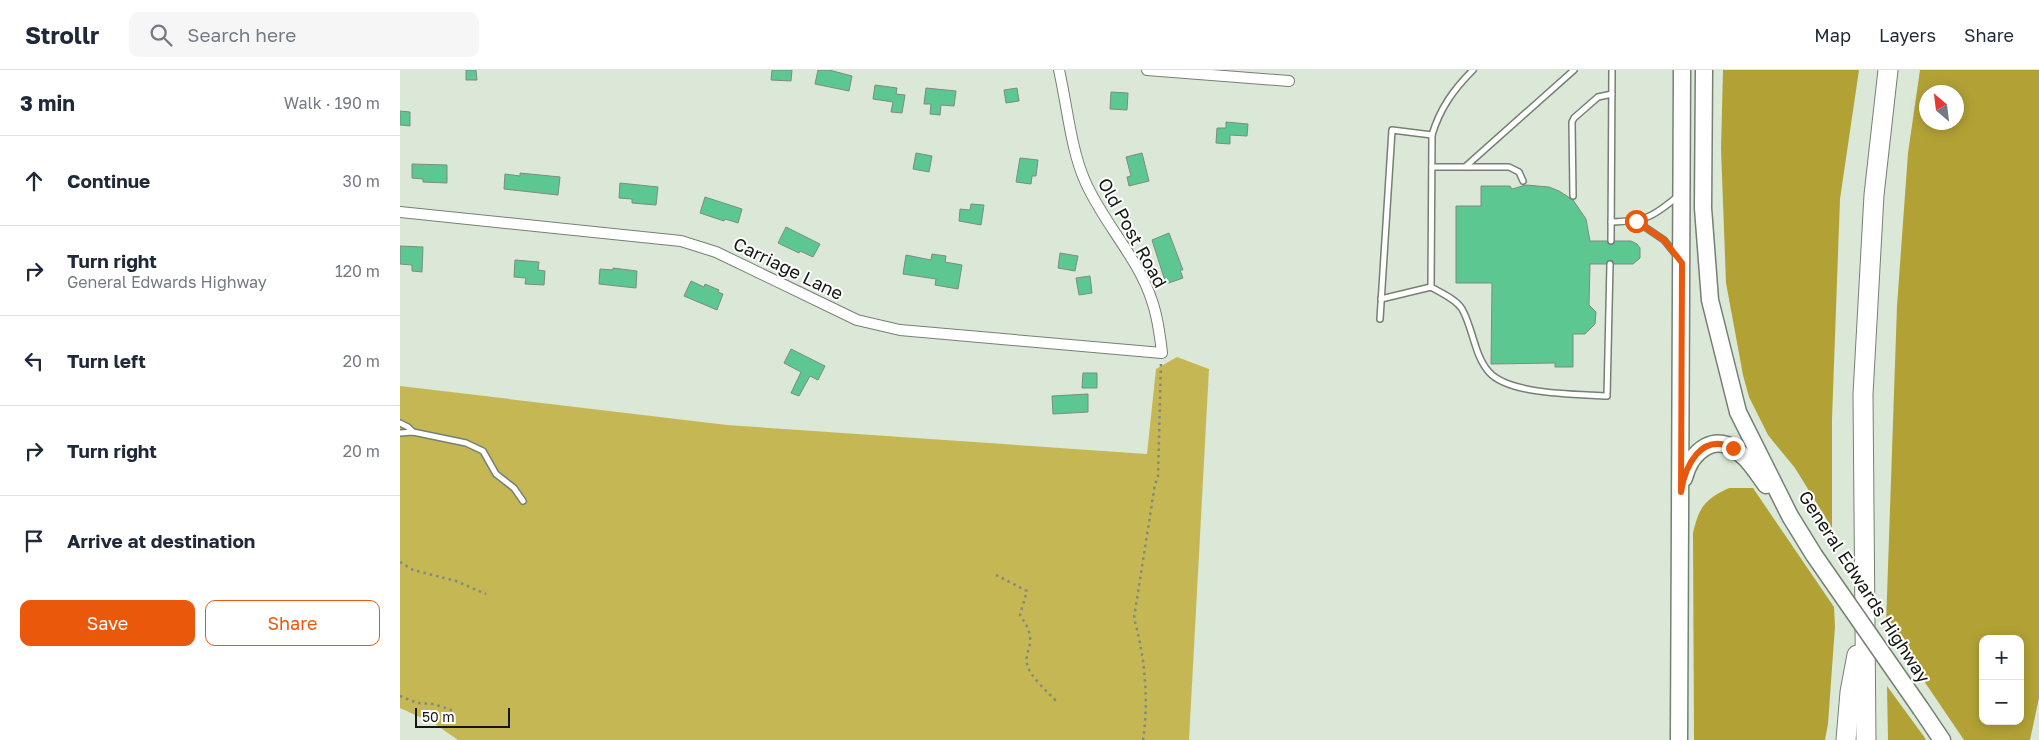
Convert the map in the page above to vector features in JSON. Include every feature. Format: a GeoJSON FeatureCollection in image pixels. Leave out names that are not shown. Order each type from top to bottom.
{"type":"FeatureCollection","features":[{"type":"Feature","properties":{"kind":"highway"},"geometry":{"type":"LineString","coordinates":[[1866,740],[1862,445],[1865,346],[1874,195],[1888,70]]}},
{"type":"Feature","properties":{"kind":"highway"},"geometry":{"type":"LineString","coordinates":[[1846,740],[1850,692],[1864,620]]}},
{"type":"Feature","properties":{"kind":"main road","name":"General Edwards Highway"},"geometry":{"type":"LineString","coordinates":[[1704,70],[1703,208],[1710,300],[1738,412],[1790,516],[1814,555],[1942,740]]}},
{"type":"Feature","properties":{"kind":"main road"},"geometry":{"type":"LineString","coordinates":[[1679,740],[1682,263],[1680,73]]}},
{"type":"Feature","properties":{"kind":"main road"},"geometry":{"type":"LineString","coordinates":[[1681,492],[1686,470],[1696,454],[1712,444],[1725,444],[1745,457],[1790,516]]}},
{"type":"Feature","properties":{"kind":"street","name":"Old Post Road"},"geometry":{"type":"LineString","coordinates":[[1059,70],[1078,161],[1084,180],[1095,203],[1141,275],[1152,299],[1159,326],[1162,353]]}},
{"type":"Feature","properties":{"kind":"street"},"geometry":{"type":"LineString","coordinates":[[1147,70],[1288,81]]}},
{"type":"Feature","properties":{"kind":"street","name":"Carriage Lane"},"geometry":{"type":"LineString","coordinates":[[400,212],[681,241],[698,245],[857,320],[878,326],[900,330],[1162,353]]}},
{"type":"Feature","properties":{"kind":"lane"},"geometry":{"type":"LineString","coordinates":[[1431,287],[1432,134],[1437,117],[1446,101],[1457,86],[1473,70]]}},
{"type":"Feature","properties":{"kind":"lane"},"geometry":{"type":"LineString","coordinates":[[1465,167],[1574,70]]}},
{"type":"Feature","properties":{"kind":"lane"},"geometry":{"type":"LineString","coordinates":[[1611,241],[1612,70]]}},
{"type":"Feature","properties":{"kind":"lane"},"geometry":{"type":"LineString","coordinates":[[1574,196],[1572,122],[1598,96],[1612,94]]}},
{"type":"Feature","properties":{"kind":"lane"},"geometry":{"type":"LineString","coordinates":[[1380,319],[1392,130],[1432,134]]}},
{"type":"Feature","properties":{"kind":"lane"},"geometry":{"type":"LineString","coordinates":[[1432,167],[1510,167],[1519,172],[1522,181]]}},
{"type":"Feature","properties":{"kind":"lane"},"geometry":{"type":"LineString","coordinates":[[1611,222],[1636,221],[1652,216],[1682,192]]}},
{"type":"Feature","properties":{"kind":"lane"},"geometry":{"type":"LineString","coordinates":[[1636,221],[1664,240],[1682,263]]}},
{"type":"Feature","properties":{"kind":"lane"},"geometry":{"type":"LineString","coordinates":[[1381,299],[1431,287],[1462,307],[1483,364],[1490,374],[1506,382],[1533,391],[1606,396],[1610,264]]}},
{"type":"Feature","properties":{"kind":"lane"},"geometry":{"type":"LineString","coordinates":[[400,423],[408,427],[412,432]]}},
{"type":"Feature","properties":{"kind":"lane"},"geometry":{"type":"LineString","coordinates":[[400,434],[412,432],[466,443],[483,450],[496,474],[514,488],[522,501]]}},
{"type":"Feature","properties":{"kind":"path"},"geometry":{"type":"LineString","coordinates":[[1144,740],[1146,693],[1140,638],[1134,618],[1155,484],[1158,477],[1162,353]]}},
{"type":"Feature","properties":{"kind":"path"},"geometry":{"type":"LineString","coordinates":[[400,562],[413,570],[456,581],[486,594]]}},
{"type":"Feature","properties":{"kind":"path"},"geometry":{"type":"LineString","coordinates":[[996,575],[1027,591],[1020,615],[1029,629],[1030,641],[1027,665],[1031,673],[1057,702]]}},
{"type":"Feature","properties":{"kind":"path"},"geometry":{"type":"LineString","coordinates":[[400,696],[417,704],[434,704],[454,711]]}},
{"type":"Feature","properties":{"kind":"shaded area"},"geometry":{"type":"Polygon","coordinates":[[[1723,70],[1859,70],[1840,199],[1832,419],[1832,528],[1795,468],[1768,435],[1749,397],[1743,375],[1726,283],[1721,149],[1723,70]]]}},
{"type":"Feature","properties":{"kind":"shaded area"},"geometry":{"type":"Polygon","coordinates":[[[1920,70],[2039,70],[2039,698],[2030,740],[1964,740],[1886,625],[1897,306],[1908,153],[1920,70]]]}},
{"type":"Feature","properties":{"kind":"shaded area"},"geometry":{"type":"Polygon","coordinates":[[[1177,357],[1209,369],[1189,740],[458,740],[435,724],[400,708],[400,386],[727,425],[1147,454],[1156,369],[1177,357]]]}},
{"type":"Feature","properties":{"kind":"shaded area"},"geometry":{"type":"Polygon","coordinates":[[[1729,488],[1753,488],[1834,607],[1835,626],[1828,724],[1825,740],[1694,740],[1693,533],[1704,505],[1714,496],[1729,488]]]}},
{"type":"Feature","properties":{"kind":"shaded area"},"geometry":{"type":"Polygon","coordinates":[[[1887,686],[1925,738],[1926,740],[1888,740],[1887,686]]]}},
{"type":"Feature","properties":{"kind":"building"},"geometry":{"type":"Polygon","coordinates":[[[466,70],[476,70],[477,80],[466,80],[466,70]]]}},
{"type":"Feature","properties":{"kind":"building"},"geometry":{"type":"Polygon","coordinates":[[[772,70],[792,70],[791,81],[771,80],[772,70]]]}},
{"type":"Feature","properties":{"kind":"building"},"geometry":{"type":"Polygon","coordinates":[[[818,70],[829,70],[852,76],[849,91],[815,84],[818,70]]]}},
{"type":"Feature","properties":{"kind":"building"},"geometry":{"type":"Polygon","coordinates":[[[875,85],[897,88],[896,94],[905,95],[902,113],[891,112],[893,102],[873,99],[875,85]]]}},
{"type":"Feature","properties":{"kind":"building"},"geometry":{"type":"Polygon","coordinates":[[[926,88],[956,91],[954,106],[941,105],[940,115],[930,114],[931,104],[924,104],[926,88]]]}},
{"type":"Feature","properties":{"kind":"building"},"geometry":{"type":"Polygon","coordinates":[[[1017,88],[1019,101],[1006,103],[1004,90],[1017,88]]]}},
{"type":"Feature","properties":{"kind":"building"},"geometry":{"type":"Polygon","coordinates":[[[1111,92],[1128,93],[1127,110],[1110,109],[1111,92]]]}},
{"type":"Feature","properties":{"kind":"building"},"geometry":{"type":"Polygon","coordinates":[[[400,111],[410,112],[410,126],[400,125],[400,111]]]}},
{"type":"Feature","properties":{"kind":"building"},"geometry":{"type":"Polygon","coordinates":[[[1226,122],[1248,124],[1247,136],[1230,135],[1230,144],[1216,143],[1217,128],[1226,128],[1226,122]]]}},
{"type":"Feature","properties":{"kind":"building"},"geometry":{"type":"Polygon","coordinates":[[[916,153],[932,156],[929,172],[913,169],[916,153]]]}},
{"type":"Feature","properties":{"kind":"building"},"geometry":{"type":"Polygon","coordinates":[[[1142,153],[1149,181],[1129,186],[1127,177],[1131,176],[1126,157],[1142,153]]]}},
{"type":"Feature","properties":{"kind":"building"},"geometry":{"type":"Polygon","coordinates":[[[1020,158],[1038,160],[1036,176],[1032,176],[1031,184],[1016,182],[1020,158]]]}},
{"type":"Feature","properties":{"kind":"building"},"geometry":{"type":"Polygon","coordinates":[[[412,164],[447,165],[447,183],[423,182],[423,179],[412,178],[412,164]]]}},
{"type":"Feature","properties":{"kind":"building"},"geometry":{"type":"Polygon","coordinates":[[[520,173],[560,177],[558,195],[504,189],[505,174],[520,176],[520,173]]]}},
{"type":"Feature","properties":{"kind":"building"},"geometry":{"type":"Polygon","coordinates":[[[620,183],[658,187],[656,205],[632,203],[632,199],[619,198],[620,183]]]}},
{"type":"Feature","properties":{"kind":"building"},"geometry":{"type":"Polygon","coordinates":[[[1526,185],[1549,187],[1573,200],[1586,219],[1590,241],[1607,241],[1611,245],[1615,241],[1631,241],[1640,248],[1640,258],[1633,264],[1614,264],[1610,260],[1606,264],[1590,264],[1589,305],[1596,312],[1595,324],[1585,334],[1573,334],[1573,367],[1555,367],[1555,363],[1491,364],[1492,283],[1456,283],[1456,206],[1481,206],[1481,186],[1510,186],[1512,189],[1526,185]]]}},
{"type":"Feature","properties":{"kind":"building"},"geometry":{"type":"Polygon","coordinates":[[[705,197],[742,209],[738,223],[725,219],[724,221],[700,213],[705,197]]]}},
{"type":"Feature","properties":{"kind":"building"},"geometry":{"type":"Polygon","coordinates":[[[971,204],[984,205],[981,225],[959,221],[960,209],[970,210],[971,204]]]}},
{"type":"Feature","properties":{"kind":"building"},"geometry":{"type":"Polygon","coordinates":[[[786,227],[820,244],[813,257],[778,243],[786,227]]]}},
{"type":"Feature","properties":{"kind":"building"},"geometry":{"type":"Polygon","coordinates":[[[1169,233],[1183,270],[1180,270],[1183,278],[1166,284],[1152,240],[1169,233]]]}},
{"type":"Feature","properties":{"kind":"building"},"geometry":{"type":"Polygon","coordinates":[[[400,246],[423,247],[422,272],[412,271],[412,265],[400,264],[400,246]]]}},
{"type":"Feature","properties":{"kind":"building"},"geometry":{"type":"Polygon","coordinates":[[[1060,253],[1078,256],[1075,271],[1058,268],[1060,253]]]}},
{"type":"Feature","properties":{"kind":"building"},"geometry":{"type":"Polygon","coordinates":[[[932,254],[946,256],[945,262],[962,265],[958,289],[935,285],[936,279],[903,274],[906,255],[931,260],[932,254]]]}},
{"type":"Feature","properties":{"kind":"building"},"geometry":{"type":"Polygon","coordinates":[[[515,260],[539,262],[538,270],[545,271],[544,285],[525,284],[526,278],[514,277],[515,260]]]}},
{"type":"Feature","properties":{"kind":"building"},"geometry":{"type":"Polygon","coordinates":[[[613,268],[637,271],[636,288],[599,284],[600,269],[613,270],[613,268]]]}},
{"type":"Feature","properties":{"kind":"building"},"geometry":{"type":"Polygon","coordinates":[[[1090,276],[1092,293],[1079,295],[1076,278],[1090,276]]]}},
{"type":"Feature","properties":{"kind":"building"},"geometry":{"type":"Polygon","coordinates":[[[691,281],[704,287],[705,284],[719,290],[718,292],[723,294],[717,310],[684,296],[691,281]]]}},
{"type":"Feature","properties":{"kind":"building"},"geometry":{"type":"Polygon","coordinates":[[[791,349],[825,366],[818,380],[810,376],[799,396],[791,393],[801,372],[784,363],[791,349]]]}},
{"type":"Feature","properties":{"kind":"building"},"geometry":{"type":"Polygon","coordinates":[[[1083,373],[1097,373],[1097,388],[1082,388],[1083,373]]]}},
{"type":"Feature","properties":{"kind":"building"},"geometry":{"type":"Polygon","coordinates":[[[1088,394],[1088,412],[1053,414],[1052,396],[1088,394]]]}},
{"type":"Feature","properties":{"kind":"route"},"geometry":{"type":"LineString","coordinates":[[1636,221],[1664,240],[1682,263],[1681,492],[1686,470],[1696,454],[1708,446],[1716,444],[1725,444],[1733,448]]}}]}
